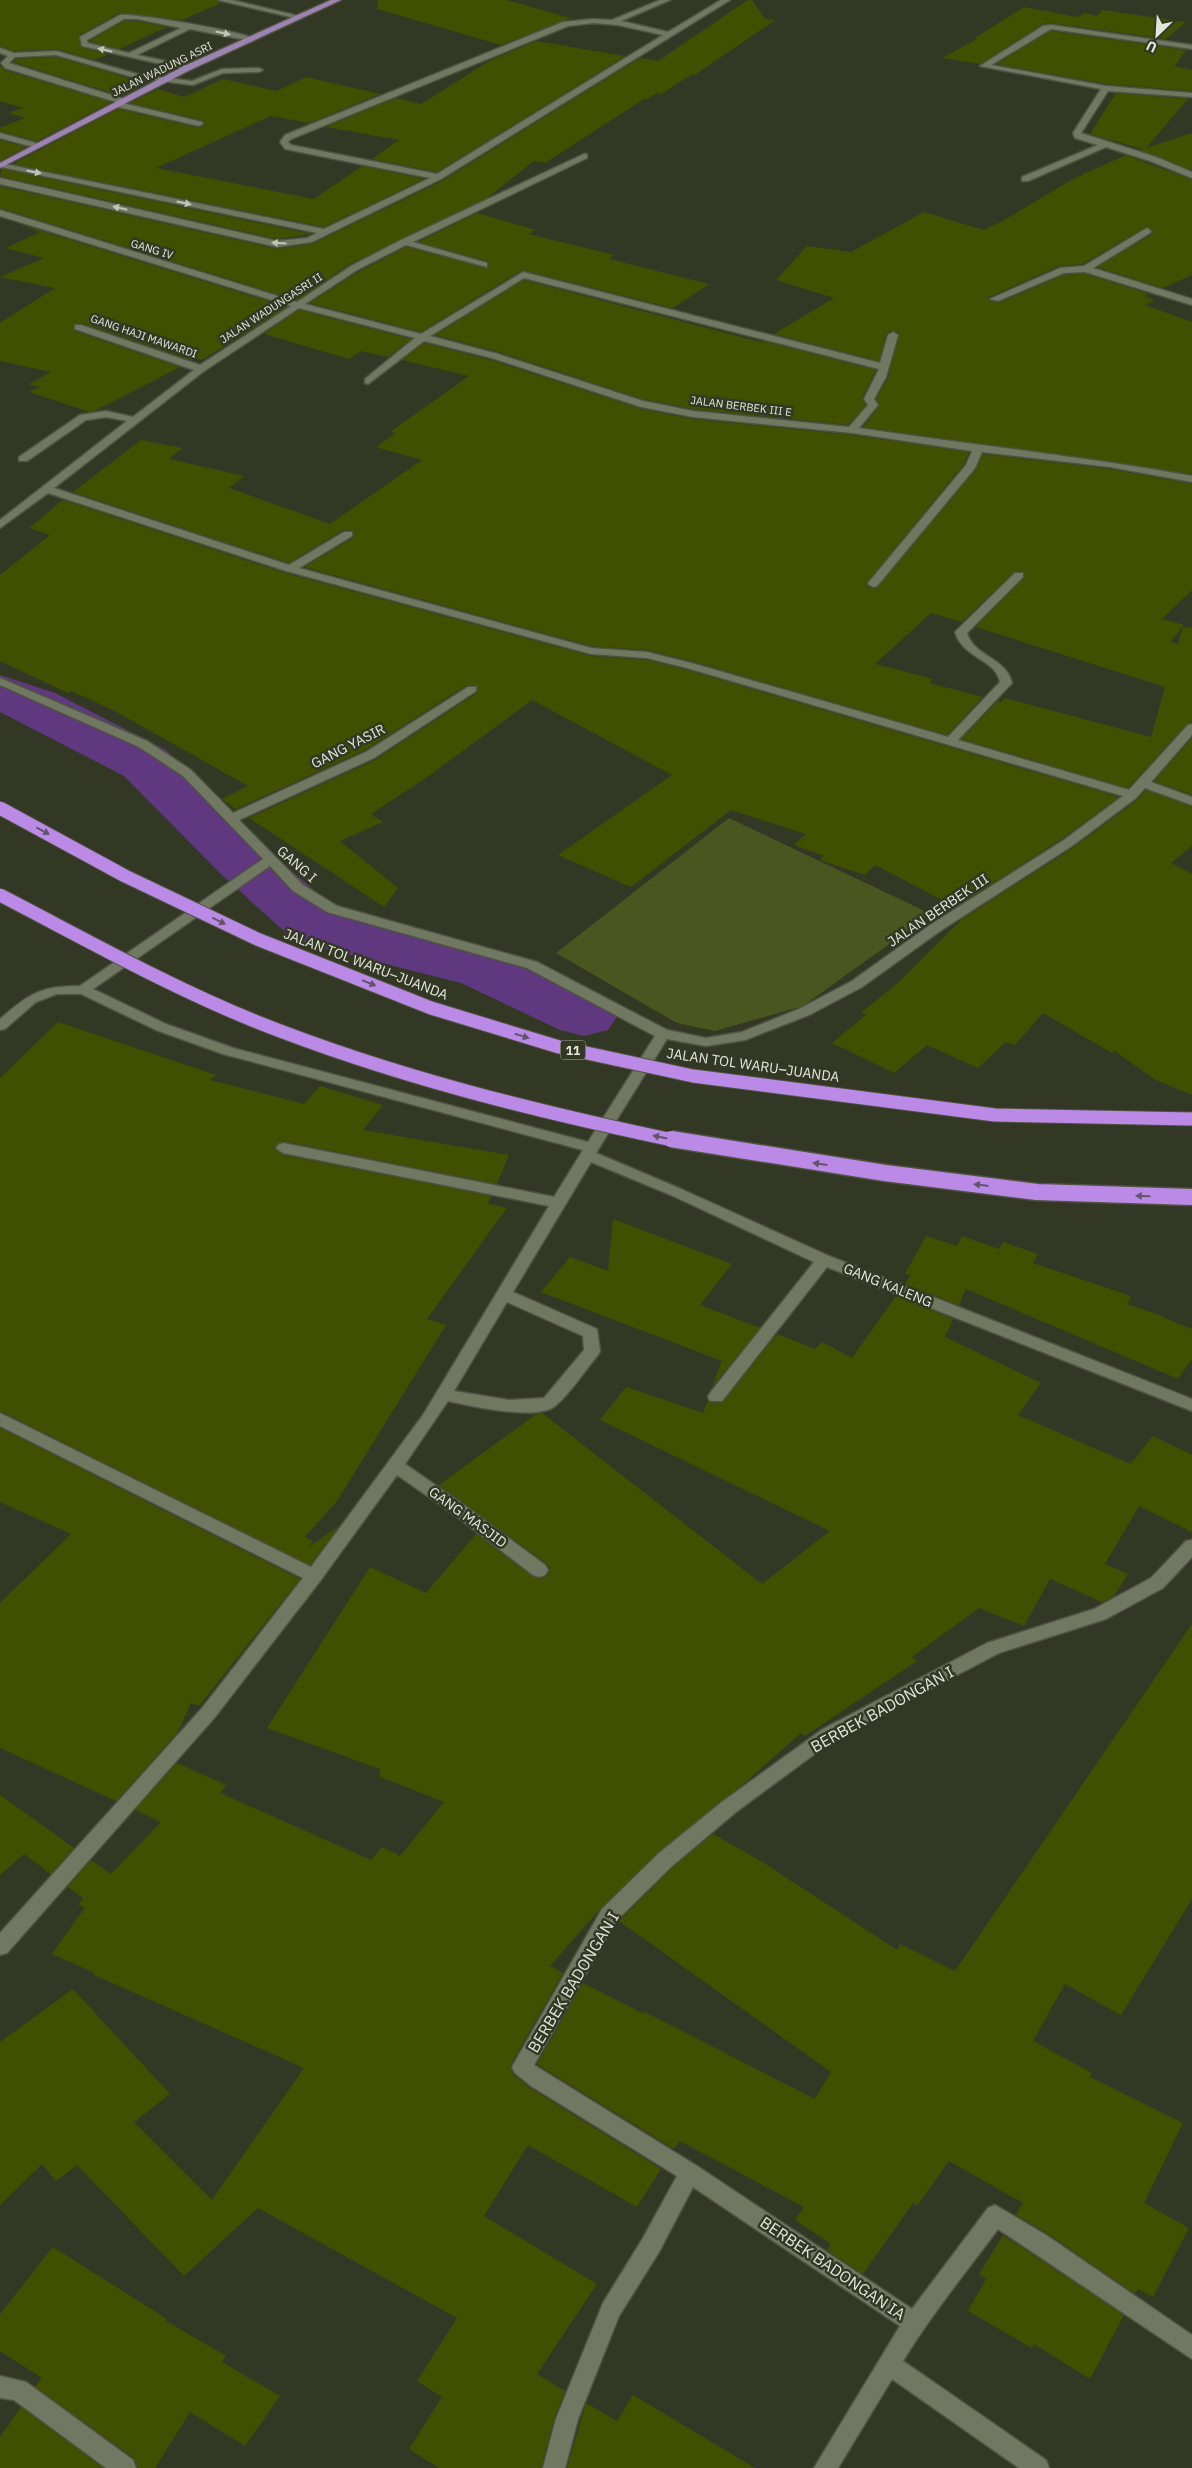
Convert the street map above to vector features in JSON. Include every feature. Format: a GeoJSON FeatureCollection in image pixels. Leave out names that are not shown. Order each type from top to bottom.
{"type":"FeatureCollection","features":[{"type":"Feature","properties":{"kind":"highway","name":"JALAN TOL WARU–JUANDA"},"geometry":{"type":"LineString","coordinates":[[0,808],[125,876],[257,940],[431,1008],[559,1047],[693,1076],[995,1115],[1192,1119]]}},
{"type":"Feature","properties":{"kind":"highway"},"geometry":{"type":"LineString","coordinates":[[0,895],[180,989],[257,1022],[335,1051],[474,1095],[606,1126],[703,1146],[885,1173],[1037,1192],[1192,1197]]}},
{"type":"Feature","properties":{"kind":"main road","name":"JALAN WADUNG ASRI"},"geometry":{"type":"LineString","coordinates":[[1,166],[119,102],[187,68],[337,0]]}},
{"type":"Feature","properties":{"kind":"street"},"geometry":{"type":"LineString","coordinates":[[222,0],[300,18]]}},
{"type":"Feature","properties":{"kind":"street"},"geometry":{"type":"LineString","coordinates":[[615,21],[666,0]]}},
{"type":"Feature","properties":{"kind":"street"},"geometry":{"type":"LineString","coordinates":[[0,182],[277,244],[309,240],[438,177],[726,0]]}},
{"type":"Feature","properties":{"kind":"street"},"geometry":{"type":"LineString","coordinates":[[187,68],[92,47],[85,44],[83,39],[123,17],[137,17],[191,26],[251,40]]}},
{"type":"Feature","properties":{"kind":"street"},"geometry":{"type":"LineString","coordinates":[[438,177],[288,147],[284,142],[288,137],[566,24],[578,21],[615,21],[670,35]]}},
{"type":"Feature","properties":{"kind":"street"},"geometry":{"type":"LineString","coordinates":[[130,55],[191,26]]}},
{"type":"Feature","properties":{"kind":"street"},"geometry":{"type":"LineString","coordinates":[[1192,47],[1051,27],[1046,28],[984,66],[1106,88],[1192,95]]}},
{"type":"Feature","properties":{"kind":"street"},"geometry":{"type":"LineString","coordinates":[[0,50],[13,55],[56,53],[136,76],[195,83],[222,71],[259,70]]}},
{"type":"Feature","properties":{"kind":"street"},"geometry":{"type":"LineString","coordinates":[[13,55],[6,65],[119,102],[199,124]]}},
{"type":"Feature","properties":{"kind":"street"},"geometry":{"type":"LineString","coordinates":[[1106,88],[1078,132],[1078,136],[1105,146],[1165,163],[1192,175]]}},
{"type":"Feature","properties":{"kind":"street"},"geometry":{"type":"LineString","coordinates":[[0,135],[37,146]]}},
{"type":"Feature","properties":{"kind":"street"},"geometry":{"type":"LineString","coordinates":[[1026,179],[1105,146]]}},
{"type":"Feature","properties":{"kind":"street","name":"JALAN WADUNGASRI II"},"geometry":{"type":"LineString","coordinates":[[0,525],[201,369],[354,268],[584,156]]}},
{"type":"Feature","properties":{"kind":"street"},"geometry":{"type":"LineString","coordinates":[[1,166],[325,232]]}},
{"type":"Feature","properties":{"kind":"street","name":"GANG IV"},"geometry":{"type":"LineString","coordinates":[[0,213],[298,305]]}},
{"type":"Feature","properties":{"kind":"street"},"geometry":{"type":"LineString","coordinates":[[1086,269],[1147,232]]}},
{"type":"Feature","properties":{"kind":"street"},"geometry":{"type":"LineString","coordinates":[[404,242],[484,265]]}},
{"type":"Feature","properties":{"kind":"street"},"geometry":{"type":"LineString","coordinates":[[995,299],[1063,270],[1086,269],[1192,302]]}},
{"type":"Feature","properties":{"kind":"street"},"geometry":{"type":"LineString","coordinates":[[368,381],[424,336],[523,275],[884,367]]}},
{"type":"Feature","properties":{"kind":"street","name":"JALAN BERBEK III E"},"geometry":{"type":"LineString","coordinates":[[298,305],[424,336],[495,356],[641,404],[694,414],[852,430],[1110,464],[1192,480]]}},
{"type":"Feature","properties":{"kind":"street","name":"GANG HAJI MAWARDI"},"geometry":{"type":"LineString","coordinates":[[78,327],[201,369]]}},
{"type":"Feature","properties":{"kind":"street"},"geometry":{"type":"LineString","coordinates":[[852,430],[873,405],[869,399],[884,367],[893,335]]}},
{"type":"Feature","properties":{"kind":"street"},"geometry":{"type":"LineString","coordinates":[[23,459],[84,417],[106,414],[134,420]]}},
{"type":"Feature","properties":{"kind":"street"},"geometry":{"type":"LineString","coordinates":[[873,584],[971,466],[978,448]]}},
{"type":"Feature","properties":{"kind":"street"},"geometry":{"type":"LineString","coordinates":[[46,489],[290,569],[591,651],[647,655],[691,666],[1132,795]]}},
{"type":"Feature","properties":{"kind":"street"},"geometry":{"type":"LineString","coordinates":[[290,569],[348,534]]}},
{"type":"Feature","properties":{"kind":"street"},"geometry":{"type":"LineString","coordinates":[[950,742],[1006,683],[1006,677],[1002,671],[970,649],[961,638],[961,632],[1019,576]]}},
{"type":"Feature","properties":{"kind":"street","name":"GANG I"},"geometry":{"type":"LineString","coordinates":[[0,681],[143,744],[187,773],[230,818],[264,864],[298,888],[332,908],[532,965],[602,1001],[628,1018],[663,1034]]}},
{"type":"Feature","properties":{"kind":"street","name":"GANG YASIR"},"geometry":{"type":"LineString","coordinates":[[230,818],[370,755],[472,689]]}},
{"type":"Feature","properties":{"kind":"street","name":"JALAN BERBEK III"},"geometry":{"type":"LineString","coordinates":[[663,1034],[706,1042],[744,1036],[804,1012],[856,984],[935,928],[1068,844],[1132,795],[1192,728]]}},
{"type":"Feature","properties":{"kind":"street"},"geometry":{"type":"LineString","coordinates":[[1144,783],[1192,801]]}},
{"type":"Feature","properties":{"kind":"street"},"geometry":{"type":"LineString","coordinates":[[0,1026],[32,999],[56,990],[83,990],[264,864]]}},
{"type":"Feature","properties":{"kind":"street","name":"GANG KALENG"},"geometry":{"type":"LineString","coordinates":[[83,990],[161,1027],[228,1050],[590,1151],[824,1260],[1192,1405]]}},
{"type":"Feature","properties":{"kind":"street"},"geometry":{"type":"LineString","coordinates":[[0,1947],[209,1712],[314,1576],[395,1466],[429,1419],[558,1203],[663,1034]]}},
{"type":"Feature","properties":{"kind":"street"},"geometry":{"type":"LineString","coordinates":[[283,1148],[558,1203]]}},
{"type":"Feature","properties":{"kind":"street"},"geometry":{"type":"LineString","coordinates":[[716,1397],[824,1260]]}},
{"type":"Feature","properties":{"kind":"street"},"geometry":{"type":"LineString","coordinates":[[444,1394],[510,1407],[526,1408],[549,1404],[592,1351],[591,1332],[503,1294]]}},
{"type":"Feature","properties":{"kind":"street"},"geometry":{"type":"LineString","coordinates":[[0,1419],[314,1576]]}},
{"type":"Feature","properties":{"kind":"street","name":"GANG MASJID"},"geometry":{"type":"LineString","coordinates":[[395,1466],[458,1509],[539,1570]]}},
{"type":"Feature","properties":{"kind":"street","name":"BERBEK BADONGAN I"},"geometry":{"type":"LineString","coordinates":[[690,2173],[538,2080],[522,2067],[609,1915],[665,1860],[729,1807],[829,1734],[993,1648],[1100,1614],[1157,1583],[1192,1546]]}},
{"type":"Feature","properties":{"kind":"street"},"geometry":{"type":"LineString","coordinates":[[554,2468],[567,2419],[611,2310],[651,2245],[690,2173]]}},
{"type":"Feature","properties":{"kind":"street","name":"BERBEK BADONGAN IA"},"geometry":{"type":"LineString","coordinates":[[690,2173],[914,2323],[927,2309],[995,2215],[1038,2242],[1192,2348]]}},
{"type":"Feature","properties":{"kind":"street"},"geometry":{"type":"LineString","coordinates":[[825,2468],[914,2323]]}},
{"type":"Feature","properties":{"kind":"street"},"geometry":{"type":"LineString","coordinates":[[889,2364],[1038,2468]]}},
{"type":"Feature","properties":{"kind":"street"},"geometry":{"type":"LineString","coordinates":[[0,2387],[18,2390],[125,2468]]}},
{"type":"Feature","properties":{"kind":"green space"},"geometry":{"type":"Polygon","coordinates":[[[729,818],[931,914],[803,1006],[715,1031],[677,1023],[556,953],[729,818]]]}},
{"type":"Feature","properties":{"kind":"building"},"geometry":{"type":"Polygon","coordinates":[[[0,0],[216,0],[221,3],[182,20],[119,13],[78,36],[82,48],[108,54],[95,60],[57,49],[14,51],[0,46],[0,0]]]}},
{"type":"Feature","properties":{"kind":"building"},"geometry":{"type":"Polygon","coordinates":[[[378,0],[506,0],[571,18],[501,45],[377,9],[378,0]]]}},
{"type":"Feature","properties":{"kind":"building"},"geometry":{"type":"Polygon","coordinates":[[[748,0],[752,0],[765,19],[775,20],[695,75],[692,74],[660,95],[658,92],[648,99],[644,99],[545,163],[534,161],[487,198],[350,264],[297,300],[0,208],[0,186],[277,249],[312,244],[442,181],[640,58],[658,61],[748,0]]]}},
{"type":"Feature","properties":{"kind":"building"},"geometry":{"type":"Polygon","coordinates":[[[1024,7],[1077,17],[1085,13],[1097,16],[1102,10],[1186,22],[1166,39],[1051,23],[1043,24],[980,64],[942,58],[977,39],[975,38],[1024,7]]]}},
{"type":"Feature","properties":{"kind":"building"},"geometry":{"type":"Polygon","coordinates":[[[124,21],[137,21],[167,27],[119,49],[89,41],[124,21]]]}},
{"type":"Feature","properties":{"kind":"building"},"geometry":{"type":"Polygon","coordinates":[[[1051,31],[1186,50],[1175,66],[1192,70],[1192,91],[1106,84],[996,64],[1051,31]]]}},
{"type":"Feature","properties":{"kind":"building"},"geometry":{"type":"Polygon","coordinates":[[[536,41],[625,56],[437,172],[372,159],[399,140],[326,127],[396,98],[421,104],[491,60],[536,41]]]}},
{"type":"Feature","properties":{"kind":"building"},"geometry":{"type":"Polygon","coordinates":[[[56,57],[145,84],[122,96],[13,62],[16,59],[56,57]]]}},
{"type":"Feature","properties":{"kind":"building"},"geometry":{"type":"Polygon","coordinates":[[[0,65],[4,70],[111,102],[37,141],[0,131],[0,128],[25,118],[9,113],[23,108],[0,101],[0,65]]]}},
{"type":"Feature","properties":{"kind":"building"},"geometry":{"type":"Polygon","coordinates":[[[306,77],[380,94],[309,123],[271,116],[156,168],[314,199],[362,166],[424,179],[324,227],[13,164],[118,109],[199,128],[205,125],[202,120],[130,103],[158,89],[184,97],[223,79],[276,91],[306,77]]]}},
{"type":"Feature","properties":{"kind":"building"},"geometry":{"type":"Polygon","coordinates":[[[1116,93],[1188,99],[1146,148],[1192,133],[1192,170],[1140,150],[1143,149],[1090,134],[1116,93]]]}},
{"type":"Feature","properties":{"kind":"building"},"geometry":{"type":"Polygon","coordinates":[[[0,140],[26,147],[0,161],[0,140]]]}},
{"type":"Feature","properties":{"kind":"building"},"geometry":{"type":"Polygon","coordinates":[[[1126,155],[1192,180],[1192,275],[1163,288],[1097,267],[1151,235],[1153,231],[1147,226],[1083,264],[1059,266],[989,297],[988,300],[999,303],[1064,275],[1085,274],[1149,294],[1144,296],[1155,300],[1145,305],[1192,322],[1192,474],[863,427],[879,406],[876,399],[888,378],[899,333],[892,330],[886,334],[879,361],[774,334],[834,298],[776,280],[807,246],[851,252],[924,212],[983,230],[1001,222],[1073,179],[1126,155]]]}},
{"type":"Feature","properties":{"kind":"building"},"geometry":{"type":"Polygon","coordinates":[[[2,169],[311,234],[277,239],[0,176],[2,169]]]}},
{"type":"Feature","properties":{"kind":"building"},"geometry":{"type":"Polygon","coordinates":[[[477,213],[536,230],[528,234],[614,255],[609,259],[709,284],[673,308],[522,270],[421,332],[310,303],[358,272],[406,247],[488,268],[488,261],[418,242],[477,213]]]}},
{"type":"Feature","properties":{"kind":"building"},"geometry":{"type":"Polygon","coordinates":[[[19,224],[287,307],[202,360],[194,358],[192,360],[82,323],[74,324],[74,331],[180,367],[90,412],[29,392],[39,387],[29,384],[51,372],[0,361],[0,323],[55,288],[0,277],[44,258],[6,248],[40,232],[19,224]]]}},
{"type":"Feature","properties":{"kind":"building"},"geometry":{"type":"Polygon","coordinates":[[[524,280],[760,342],[763,341],[876,370],[862,398],[866,405],[848,425],[693,409],[643,399],[499,352],[435,335],[524,280]]]}},
{"type":"Feature","properties":{"kind":"building"},"geometry":{"type":"Polygon","coordinates":[[[299,310],[411,339],[388,357],[361,351],[349,359],[264,334],[299,310]]]}},
{"type":"Feature","properties":{"kind":"building"},"geometry":{"type":"Polygon","coordinates":[[[424,343],[491,360],[641,409],[693,419],[852,435],[969,452],[964,464],[868,581],[866,585],[872,589],[878,587],[976,469],[983,454],[1110,469],[1192,484],[1192,590],[1162,619],[1184,625],[1170,642],[1178,644],[1183,627],[1192,628],[1192,722],[1187,724],[1128,788],[961,739],[998,701],[1001,702],[1005,698],[1151,737],[1165,687],[976,627],[1024,578],[1023,571],[1014,572],[962,622],[931,613],[875,664],[933,679],[929,683],[983,697],[947,735],[695,662],[647,650],[591,646],[304,567],[353,538],[352,530],[343,530],[289,563],[73,492],[141,440],[182,448],[169,459],[244,476],[229,488],[330,524],[422,460],[376,447],[396,433],[390,432],[469,376],[402,360],[424,343]]]}},
{"type":"Feature","properties":{"kind":"building"},"geometry":{"type":"Polygon","coordinates":[[[63,500],[285,573],[591,656],[647,660],[687,670],[1119,797],[1063,838],[956,907],[875,865],[865,875],[820,860],[824,856],[794,845],[806,834],[731,810],[631,887],[558,855],[672,775],[532,700],[426,778],[371,814],[383,822],[340,841],[398,888],[384,907],[249,818],[375,760],[477,693],[477,686],[467,685],[365,750],[236,809],[222,799],[248,786],[115,711],[71,691],[68,693],[0,661],[0,575],[50,535],[29,528],[63,500]]]}},
{"type":"Feature","properties":{"kind":"building"},"geometry":{"type":"Polygon","coordinates":[[[1192,738],[1192,795],[1154,781],[1192,738]]]}},
{"type":"Feature","properties":{"kind":"building"},"geometry":{"type":"Polygon","coordinates":[[[1146,790],[1192,807],[1192,846],[1171,863],[1192,874],[1192,1095],[1154,1079],[1115,1051],[1112,1053],[1043,1013],[1015,1045],[1006,1042],[978,1068],[927,1045],[894,1073],[832,1043],[866,1015],[861,1013],[900,981],[962,919],[1073,848],[1137,800],[1146,790]]]}},
{"type":"Feature","properties":{"kind":"building"},"geometry":{"type":"Polygon","coordinates":[[[58,1022],[216,1075],[210,1080],[304,1104],[320,1086],[383,1105],[363,1130],[509,1155],[497,1184],[283,1141],[274,1147],[283,1155],[491,1196],[488,1204],[507,1208],[427,1319],[446,1325],[337,1501],[305,1537],[313,1541],[309,1547],[340,1525],[310,1565],[0,1411],[0,1078],[58,1022]]]}},
{"type":"Feature","properties":{"kind":"building"},"geometry":{"type":"Polygon","coordinates":[[[613,1219],[732,1264],[700,1305],[760,1328],[712,1387],[722,1361],[541,1292],[570,1257],[608,1271],[613,1219]]]}},
{"type":"Feature","properties":{"kind":"building"},"geometry":{"type":"Polygon","coordinates":[[[926,1236],[957,1246],[962,1236],[999,1249],[1003,1242],[1038,1254],[1033,1263],[1131,1296],[1127,1304],[1165,1317],[1192,1329],[1192,1359],[1178,1379],[966,1289],[959,1305],[905,1284],[911,1275],[905,1274],[926,1236]]]}},
{"type":"Feature","properties":{"kind":"building"},"geometry":{"type":"Polygon","coordinates":[[[896,1296],[953,1319],[945,1337],[1041,1383],[1018,1415],[1131,1464],[1153,1436],[1192,1455],[1192,1532],[1139,1506],[1105,1564],[1128,1574],[1114,1596],[1102,1602],[1050,1579],[1024,1626],[979,1608],[912,1657],[917,1661],[805,1736],[801,1733],[741,1786],[657,1853],[601,1908],[550,1966],[563,1973],[510,2066],[513,2074],[530,2088],[661,2169],[637,2207],[528,2145],[484,2216],[597,2284],[537,2374],[565,2391],[554,2419],[541,2468],[439,2468],[409,2449],[442,2397],[417,2381],[457,2318],[258,2208],[184,2276],[77,2165],[56,2181],[42,2164],[0,2205],[0,2042],[73,1989],[170,2094],[134,2122],[212,2200],[304,2068],[92,1974],[95,1973],[52,1954],[85,1907],[78,1905],[83,1898],[68,1887],[91,1860],[111,1874],[161,1822],[135,1810],[177,1763],[226,1785],[220,1793],[371,1860],[382,1847],[400,1856],[444,1802],[380,1777],[380,1769],[267,1728],[370,1567],[426,1593],[476,1534],[532,1576],[540,1579],[547,1576],[550,1569],[546,1563],[439,1485],[538,1413],[542,1413],[762,1584],[830,1531],[600,1420],[626,1387],[703,1413],[708,1400],[710,1403],[723,1402],[777,1334],[815,1349],[822,1342],[852,1358],[896,1296]]]}},
{"type":"Feature","properties":{"kind":"building"},"geometry":{"type":"Polygon","coordinates":[[[0,1428],[300,1579],[199,1706],[191,1703],[178,1732],[116,1801],[0,1748],[0,1603],[71,1534],[0,1502],[0,1428]]]}},
{"type":"Feature","properties":{"kind":"building"},"geometry":{"type":"Polygon","coordinates":[[[1192,1624],[1192,1899],[1121,2015],[1065,1984],[1033,2041],[1092,2073],[1090,2077],[1183,2123],[1144,2203],[1189,2228],[1153,2297],[1138,2289],[1135,2294],[1047,2233],[1016,2215],[1023,2203],[949,2161],[917,2206],[913,2203],[863,2274],[827,2250],[831,2244],[795,2220],[804,2207],[680,2141],[674,2149],[537,2064],[583,1983],[644,2014],[645,2012],[815,2099],[831,2072],[619,1921],[673,1867],[713,1834],[764,1863],[897,1950],[900,1944],[955,1971],[1192,1624]]]}},
{"type":"Feature","properties":{"kind":"building"},"geometry":{"type":"Polygon","coordinates":[[[0,1795],[74,1848],[51,1874],[24,1854],[0,1875],[0,1795]]]}},
{"type":"Feature","properties":{"kind":"building"},"geometry":{"type":"Polygon","coordinates":[[[1003,2235],[1124,2315],[1090,2379],[1034,2344],[1032,2348],[968,2311],[986,2279],[979,2274],[1003,2235]]]}},
{"type":"Feature","properties":{"kind":"building"},"geometry":{"type":"Polygon","coordinates":[[[53,2247],[167,2319],[166,2321],[226,2356],[222,2362],[280,2396],[245,2446],[190,2412],[155,2468],[138,2468],[134,2458],[35,2387],[42,2378],[0,2351],[0,2314],[53,2247]]]}},
{"type":"Feature","properties":{"kind":"building"},"geometry":{"type":"Polygon","coordinates":[[[633,2395],[755,2468],[567,2468],[586,2403],[617,2421],[633,2395]]]}},
{"type":"Feature","properties":{"kind":"building"},"geometry":{"type":"Polygon","coordinates":[[[21,2407],[103,2468],[0,2468],[0,2437],[21,2407]]]}},
{"type":"Feature","properties":{"kind":"waterway"},"geometry":{"type":"LineString","coordinates":[[0,692],[34,705],[145,763],[245,863],[318,927],[485,969],[584,1015]]}}]}
